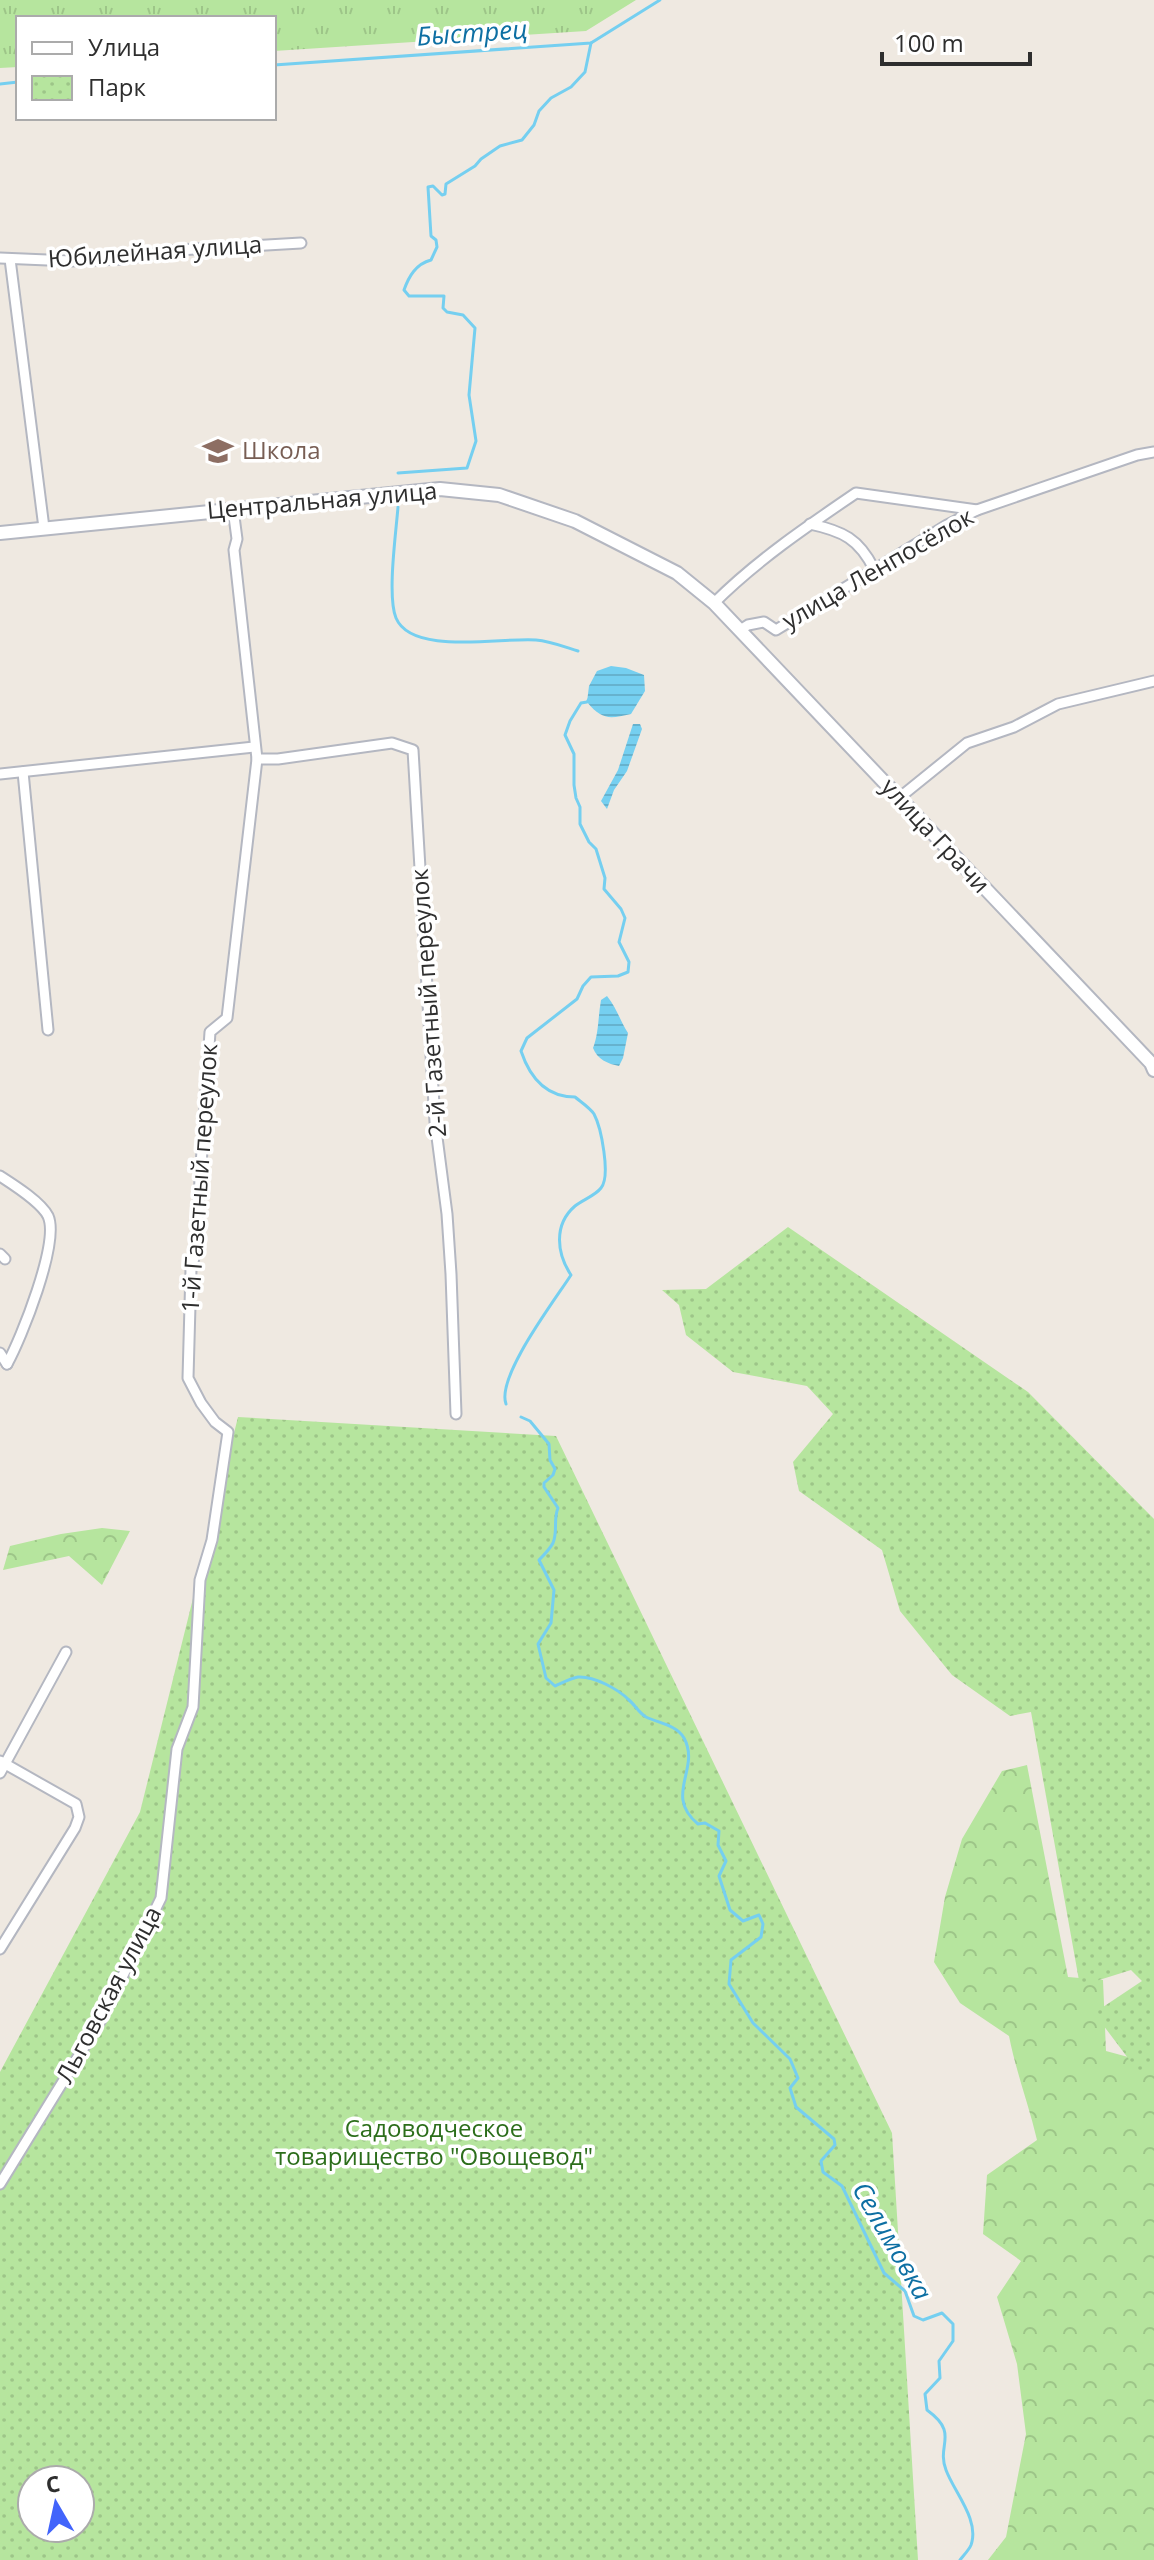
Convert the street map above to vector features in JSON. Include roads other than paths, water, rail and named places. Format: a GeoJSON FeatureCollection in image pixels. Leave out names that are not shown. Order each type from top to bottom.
{"type":"FeatureCollection","features":[{"type":"Feature","properties":{"kind":"street","name":"Юбилейная улица"},"geometry":{"type":"LineString","coordinates":[[44,528],[5,258],[71,261],[123,259],[178,250],[301,243]]}},
{"type":"Feature","properties":{"kind":"street","name":"улица Ленпосёлок"},"geometry":{"type":"LineString","coordinates":[[740,630],[764,622],[776,630],[947,525],[977,510],[1137,455],[1154,452]]}},
{"type":"Feature","properties":{"kind":"street","name":"Центральная улица"},"geometry":{"type":"LineString","coordinates":[[0,533],[440,489],[499,495],[575,521],[677,573],[714,603]]}},
{"type":"Feature","properties":{"kind":"street"},"geometry":{"type":"LineString","coordinates":[[714,603],[737,580],[856,493],[977,510]]}},
{"type":"Feature","properties":{"kind":"street","name":"1-й Газетный переулок"},"geometry":{"type":"LineString","coordinates":[[188,1378],[191,1269],[195,1254],[210,1032],[227,1018],[257,759],[234,550],[237,539],[233,509]]}},
{"type":"Feature","properties":{"kind":"street"},"geometry":{"type":"LineString","coordinates":[[810,524],[847,537],[864,548],[874,569]]}},
{"type":"Feature","properties":{"kind":"street","name":"улица Грачи"},"geometry":{"type":"LineString","coordinates":[[714,603],[1140,1051],[1154,1070]]}},
{"type":"Feature","properties":{"kind":"street"},"geometry":{"type":"LineString","coordinates":[[899,798],[967,743],[1014,727],[1058,704],[1154,681]]}},
{"type":"Feature","properties":{"kind":"street","name":"2-й Газетный переулок"},"geometry":{"type":"LineString","coordinates":[[257,759],[278,759],[392,743],[413,750],[435,1122],[447,1214],[456,1414]]}},
{"type":"Feature","properties":{"kind":"street"},"geometry":{"type":"LineString","coordinates":[[0,774],[254,747]]}},
{"type":"Feature","properties":{"kind":"street"},"geometry":{"type":"LineString","coordinates":[[23,772],[48,1030]]}},
{"type":"Feature","properties":{"kind":"street"},"geometry":{"type":"LineString","coordinates":[[0,1176],[19,1188],[47,1215],[50,1231],[36,1295],[20,1340],[7,1364],[0,1353]]}},
{"type":"Feature","properties":{"kind":"street","name":"Льговская улица"},"geometry":{"type":"LineString","coordinates":[[0,2184],[102,2018],[161,1898],[177,1749],[193,1707],[200,1580],[212,1540],[228,1432],[215,1422],[188,1378]]}},
{"type":"Feature","properties":{"kind":"street"},"geometry":{"type":"LineString","coordinates":[[0,1949],[79,1817],[76,1804],[2,1766],[66,1652]]}},
{"type":"Feature","properties":{"kind":"water"},"geometry":{"type":"Polygon","coordinates":[[[611,666],[644,675],[645,691],[631,714],[606,717],[587,702],[589,686],[597,671],[611,666]]]}},
{"type":"Feature","properties":{"kind":"water"},"geometry":{"type":"Polygon","coordinates":[[[633,724],[640,724],[642,729],[627,771],[614,790],[607,809],[601,801],[618,770],[633,724]]]}},
{"type":"Feature","properties":{"kind":"water"},"geometry":{"type":"Polygon","coordinates":[[[607,996],[628,1033],[619,1066],[603,1060],[593,1048],[601,1000],[607,996]]]}},
{"type":"Feature","properties":{"kind":"waterway","name":"Быстрец"},"geometry":{"type":"LineString","coordinates":[[276,65],[591,43],[660,0]]}},
{"type":"Feature","properties":{"kind":"waterway"},"geometry":{"type":"LineString","coordinates":[[398,473],[467,468],[476,441],[469,395],[475,328],[463,315],[447,312],[443,308],[444,296],[409,296],[404,290],[414,271],[431,260],[437,247],[436,240],[431,236],[428,187],[433,186],[442,195],[445,194],[446,184],[481,159],[500,146],[522,140],[534,125],[539,111],[551,98],[571,87],[585,72],[591,43]]}},
{"type":"Feature","properties":{"kind":"waterway","name":"Быстрец"},"geometry":{"type":"LineString","coordinates":[[0,84],[16,82]]}},
{"type":"Feature","properties":{"kind":"waterway"},"geometry":{"type":"LineString","coordinates":[[398,507],[392,595],[396,618],[405,630],[438,641],[536,640],[578,651]]}},
{"type":"Feature","properties":{"kind":"waterway"},"geometry":{"type":"LineString","coordinates":[[506,1404],[505,1392],[518,1358],[571,1275],[560,1249],[563,1222],[575,1206],[595,1193],[604,1182],[602,1140],[594,1114],[575,1097],[556,1094],[540,1084],[529,1070],[521,1051],[527,1038],[577,999],[591,977],[618,976],[628,972],[629,962],[619,942],[625,918],[604,889],[605,878],[596,849],[580,824],[580,807],[574,785],[574,754],[565,735],[581,703],[589,699]]}},
{"type":"Feature","properties":{"kind":"waterway","name":"Селимовка"},"geometry":{"type":"LineString","coordinates":[[521,1417],[530,1421],[549,1444],[550,1460],[555,1469],[544,1483],[558,1508],[554,1539],[539,1560],[554,1590],[551,1623],[538,1644],[546,1678],[555,1686],[578,1677],[605,1684],[624,1696],[644,1715],[672,1727],[684,1738],[688,1760],[683,1803],[698,1824],[705,1823],[719,1831],[718,1845],[726,1861],[719,1876],[730,1910],[743,1921],[759,1915],[763,1924],[761,1937],[731,1960],[729,1984],[753,2023],[790,2059],[798,2078],[790,2088],[796,2107],[834,2139],[835,2145],[821,2161],[823,2172],[842,2186],[884,2273],[905,2291],[914,2316],[923,2320],[942,2313],[953,2324],[953,2341],[939,2361],[940,2378],[925,2394],[927,2410],[937,2418],[945,2433],[946,2470],[972,2526],[971,2545],[960,2560]]}},
{"type":"Feature","properties":{"kind":"place","name":"Школа"},"geometry":{"type":"Point","coordinates":[218,451]}},
{"type":"Feature","properties":{"kind":"park label","name":"Садоводческое товарищество \"Овощевод\""},"geometry":{"type":"Point","coordinates":[434,2143]}}]}
